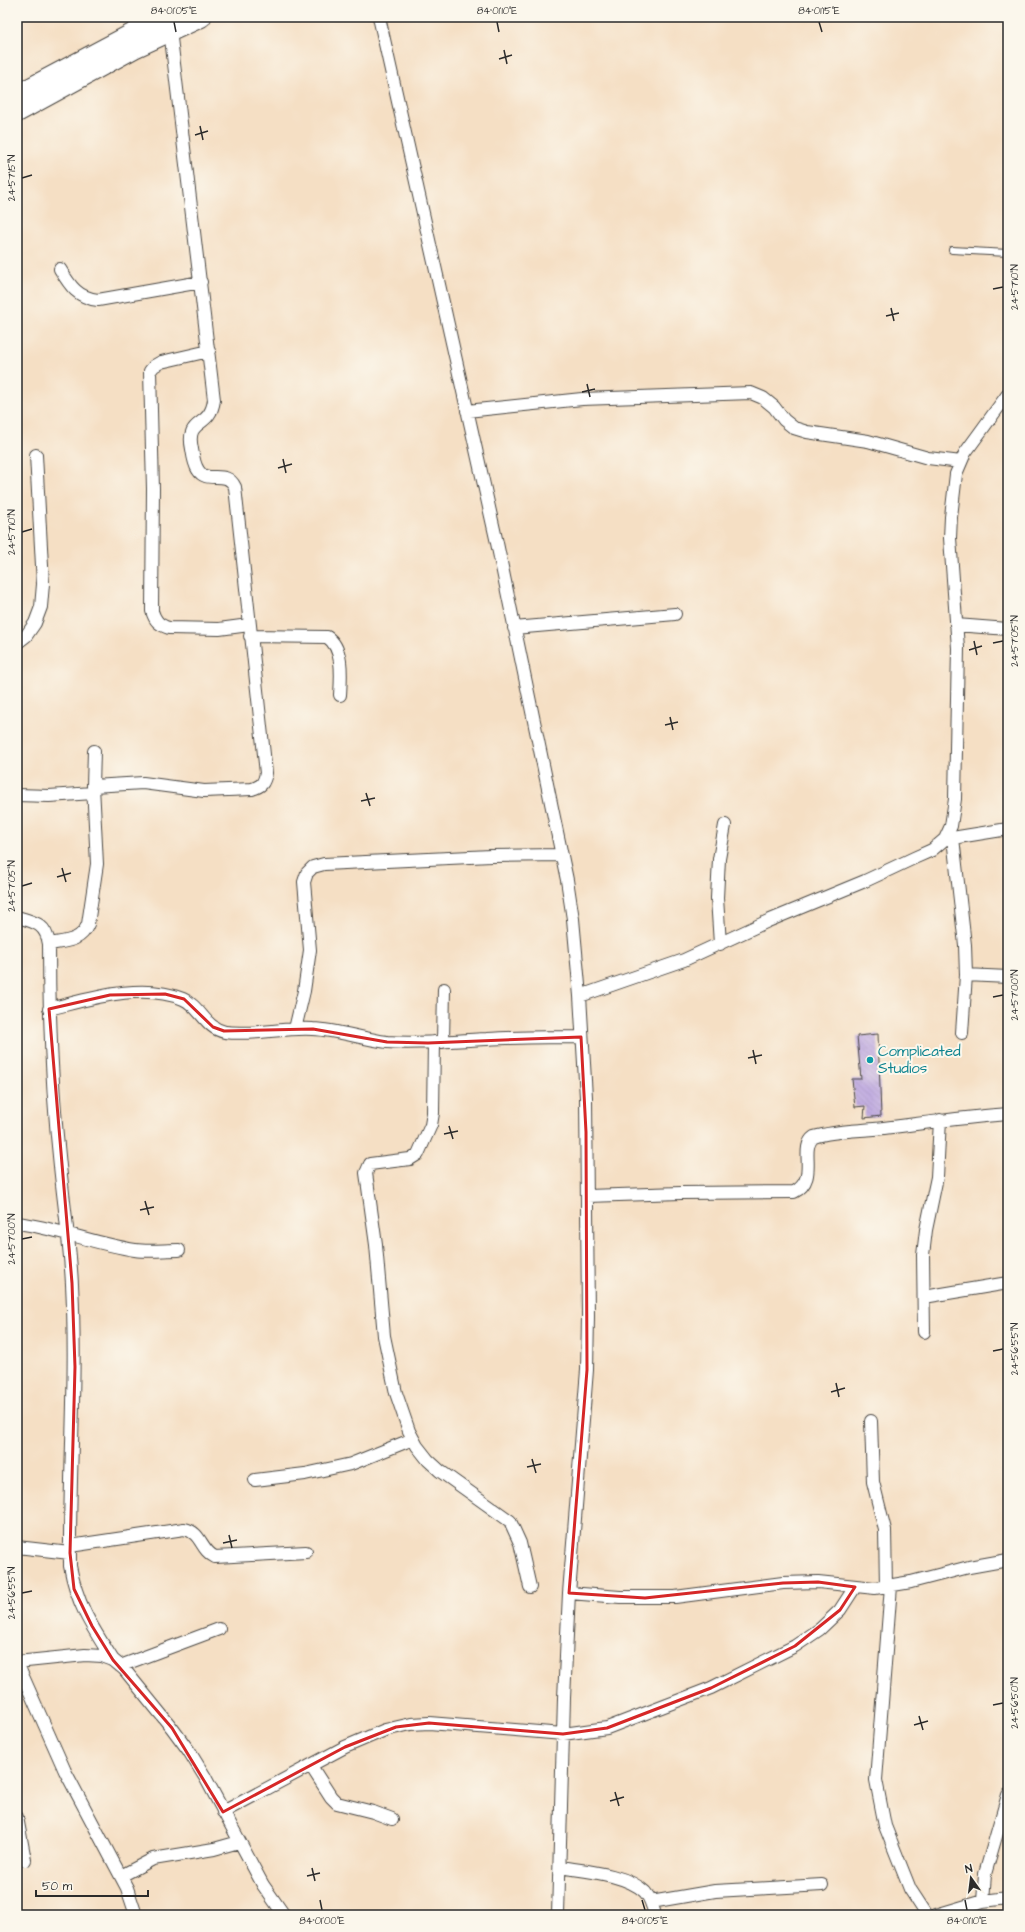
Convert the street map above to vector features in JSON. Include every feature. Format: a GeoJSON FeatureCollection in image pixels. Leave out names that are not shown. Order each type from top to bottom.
{"type":"FeatureCollection","features":[{"type":"Feature","properties":{"kind":"highway"},"geometry":{"type":"LineString","coordinates":[[17,95],[142,25],[167,24],[201,17]]}},
{"type":"Feature","properties":{"kind":"highway"},"geometry":{"type":"LineString","coordinates":[[17,112],[167,24]]}},
{"type":"Feature","properties":{"kind":"street"},"geometry":{"type":"LineString","coordinates":[[380,17],[514,628],[561,855],[572,919],[580,996],[581,1037],[586,1097],[587,1370],[569,1593],[558,1915]]}},
{"type":"Feature","properties":{"kind":"street"},"geometry":{"type":"LineString","coordinates":[[17,794],[55,796],[93,789],[143,783],[204,791],[252,789],[260,787],[264,782],[266,774],[235,487],[232,481],[227,478],[206,476],[201,474],[197,469],[190,439],[191,432],[196,426],[210,416],[213,409],[214,400],[167,24]]}},
{"type":"Feature","properties":{"kind":"street"},"geometry":{"type":"LineString","coordinates":[[60,270],[69,285],[80,295],[88,299],[98,300],[200,282]]}},
{"type":"Feature","properties":{"kind":"street"},"geometry":{"type":"LineString","coordinates":[[209,351],[161,362],[154,366],[150,371],[153,489],[152,611],[157,622],[162,626],[169,628],[250,630],[327,637],[334,641],[337,648],[339,658],[340,695]]}},
{"type":"Feature","properties":{"kind":"street"},"geometry":{"type":"LineString","coordinates":[[467,411],[582,398],[751,393],[763,398],[774,407],[784,420],[794,428],[807,432],[868,441],[928,458],[961,462]]}},
{"type":"Feature","properties":{"kind":"street"},"geometry":{"type":"LineString","coordinates":[[962,1033],[966,975],[962,914],[949,838],[955,799],[958,673],[951,553],[951,517],[956,474],[961,462],[975,438],[1008,394]]}},
{"type":"Feature","properties":{"kind":"street"},"geometry":{"type":"LineString","coordinates":[[17,643],[26,636],[36,623],[41,607],[43,584],[36,455]]}},
{"type":"Feature","properties":{"kind":"street"},"geometry":{"type":"LineString","coordinates":[[514,628],[675,614]]}},
{"type":"Feature","properties":{"kind":"street"},"geometry":{"type":"LineString","coordinates":[[956,625],[1008,629]]}},
{"type":"Feature","properties":{"kind":"street"},"geometry":{"type":"LineString","coordinates":[[49,944],[78,937],[84,933],[88,924],[97,864],[93,789],[94,751]]}},
{"type":"Feature","properties":{"kind":"street"},"geometry":{"type":"LineString","coordinates":[[720,944],[717,898],[719,859],[725,825]]}},
{"type":"Feature","properties":{"kind":"street"},"geometry":{"type":"LineString","coordinates":[[580,996],[647,974],[720,944],[768,921],[865,881],[932,850],[949,838],[1008,829]]}},
{"type":"Feature","properties":{"kind":"street"},"geometry":{"type":"LineString","coordinates":[[295,1029],[304,991],[310,950],[304,882],[307,873],[313,867],[342,863],[491,856],[561,855]]}},
{"type":"Feature","properties":{"kind":"street"},"geometry":{"type":"LineString","coordinates":[[17,917],[37,923],[48,935],[49,944],[49,1009],[60,1165],[72,1283],[75,1368],[71,1433],[70,1549],[74,1588],[82,1608],[117,1663],[172,1728],[205,1777],[263,1885],[284,1915]]}},
{"type":"Feature","properties":{"kind":"street"},"geometry":{"type":"LineString","coordinates":[[966,975],[1008,978]]}},
{"type":"Feature","properties":{"kind":"street"},"geometry":{"type":"LineString","coordinates":[[444,989],[431,1126],[418,1154],[410,1159],[370,1164],[366,1172],[377,1251],[384,1336],[398,1399],[413,1439],[428,1460],[440,1471],[510,1521],[520,1543],[530,1587]]}},
{"type":"Feature","properties":{"kind":"street"},"geometry":{"type":"LineString","coordinates":[[49,1009],[110,995],[138,992],[165,994],[184,999],[197,1009],[213,1027],[224,1032],[295,1029],[334,1031],[388,1042],[439,1042],[487,1039],[581,1037]]}},
{"type":"Feature","properties":{"kind":"street"},"geometry":{"type":"LineString","coordinates":[[587,1196],[794,1192],[801,1188],[808,1175],[809,1144],[810,1140],[814,1137],[833,1132],[884,1128],[940,1120],[1008,1114]]}},
{"type":"Feature","properties":{"kind":"street"},"geometry":{"type":"LineString","coordinates":[[924,1332],[923,1255],[926,1230],[937,1177],[940,1120]]}},
{"type":"Feature","properties":{"kind":"street"},"geometry":{"type":"LineString","coordinates":[[17,1224],[39,1226],[136,1250],[179,1250]]}},
{"type":"Feature","properties":{"kind":"street"},"geometry":{"type":"LineString","coordinates":[[924,1297],[1008,1283]]}},
{"type":"Feature","properties":{"kind":"street"},"geometry":{"type":"LineString","coordinates":[[871,1422],[873,1482],[885,1530],[888,1587],[876,1780],[885,1826],[910,1889],[927,1915]]}},
{"type":"Feature","properties":{"kind":"street"},"geometry":{"type":"LineString","coordinates":[[255,1480],[305,1474],[351,1464],[413,1439]]}},
{"type":"Feature","properties":{"kind":"street"},"geometry":{"type":"LineString","coordinates":[[17,1547],[70,1549],[184,1529],[192,1530],[197,1535],[208,1554],[214,1557],[306,1552]]}},
{"type":"Feature","properties":{"kind":"street"},"geometry":{"type":"LineString","coordinates":[[569,1593],[660,1598],[698,1595],[783,1583],[818,1582],[854,1587],[888,1587],[969,1567],[1008,1560]]}},
{"type":"Feature","properties":{"kind":"street"},"geometry":{"type":"LineString","coordinates":[[223,1812],[365,1738],[385,1730],[411,1724],[429,1723],[563,1734],[607,1728],[710,1688],[795,1646],[820,1629],[840,1610],[854,1587]]}},
{"type":"Feature","properties":{"kind":"street"},"geometry":{"type":"LineString","coordinates":[[136,1915],[127,1888],[59,1759],[17,1663],[85,1655],[102,1656],[117,1663],[219,1629]]}},
{"type":"Feature","properties":{"kind":"street"},"geometry":{"type":"LineString","coordinates":[[311,1766],[331,1797],[338,1803],[392,1818]]}},
{"type":"Feature","properties":{"kind":"street"},"geometry":{"type":"LineString","coordinates":[[983,1901],[985,1874],[1008,1794]]}},
{"type":"Feature","properties":{"kind":"street"},"geometry":{"type":"LineString","coordinates":[[17,1817],[25,1860]]}},
{"type":"Feature","properties":{"kind":"street"},"geometry":{"type":"LineString","coordinates":[[121,1876],[153,1859],[214,1849],[239,1842]]}},
{"type":"Feature","properties":{"kind":"street"},"geometry":{"type":"LineString","coordinates":[[560,1867],[598,1873],[623,1880],[636,1886],[646,1893],[651,1902],[655,1915]]}},
{"type":"Feature","properties":{"kind":"street"},"geometry":{"type":"LineString","coordinates":[[651,1902],[715,1891],[822,1885]]}},
{"type":"Feature","properties":{"kind":"street"},"geometry":{"type":"LineString","coordinates":[[936,1915],[983,1901],[1008,1898]]}},
{"type":"Feature","properties":{"kind":"lane"},"geometry":{"type":"LineString","coordinates":[[952,250],[1008,253]]}},
{"type":"Feature","properties":{"kind":"highlighted area"},"geometry":{"type":"Polygon","coordinates":[[[165,994],[184,999],[213,1027],[224,1031],[313,1029],[387,1042],[428,1043],[581,1037],[586,1132],[587,1370],[569,1593],[645,1598],[783,1583],[818,1582],[855,1587],[840,1610],[795,1646],[711,1688],[607,1728],[563,1734],[429,1723],[396,1727],[345,1747],[223,1812],[172,1728],[113,1660],[92,1626],[74,1589],[70,1553],[75,1367],[72,1283],[49,1009],[110,995],[165,994]]]}},
{"type":"Feature","properties":{"kind":"building","name":"Complicated Studios"},"geometry":{"type":"Polygon","coordinates":[[[878,1034],[881,1116],[864,1118],[865,1106],[855,1107],[852,1079],[861,1079],[857,1036],[878,1034]]]}},
{"type":"Feature","properties":{"kind":"place","name":"Complicated Studios"},"geometry":{"type":"Point","coordinates":[870,1060]}}]}
